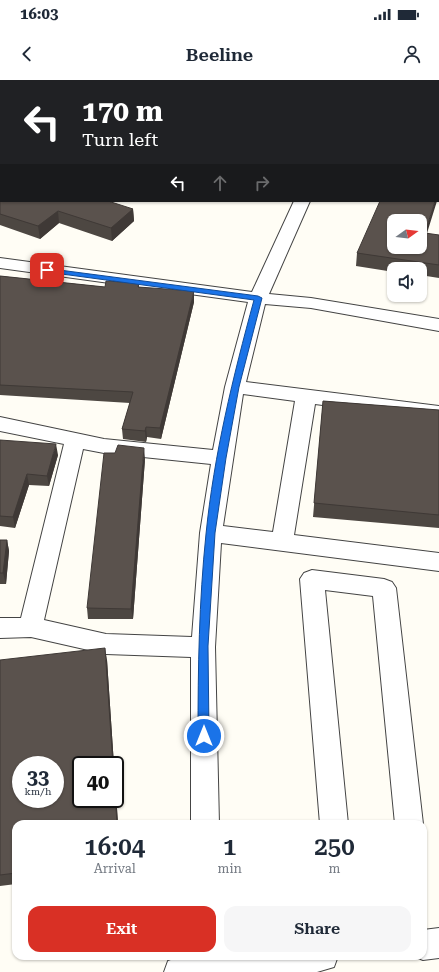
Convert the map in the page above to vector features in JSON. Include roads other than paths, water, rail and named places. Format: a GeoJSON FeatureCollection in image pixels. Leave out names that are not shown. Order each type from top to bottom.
{"type":"FeatureCollection","features":[{"type":"Feature","properties":{"kind":"street"},"geometry":{"type":"LineString","coordinates":[[205,820],[203,646],[211,533],[222,458],[235,387],[258,298],[302,202]]}},
{"type":"Feature","properties":{"kind":"street"},"geometry":{"type":"LineString","coordinates":[[0,263],[258,298],[311,302],[439,325]]}},
{"type":"Feature","properties":{"kind":"street"},"geometry":{"type":"LineString","coordinates":[[235,387],[439,413]]}},
{"type":"Feature","properties":{"kind":"street"},"geometry":{"type":"LineString","coordinates":[[282,542],[306,396]]}},
{"type":"Feature","properties":{"kind":"street"},"geometry":{"type":"LineString","coordinates":[[0,424],[104,446],[222,458]]}},
{"type":"Feature","properties":{"kind":"street"},"geometry":{"type":"LineString","coordinates":[[31,627],[75,441]]}},
{"type":"Feature","properties":{"kind":"street"},"geometry":{"type":"LineString","coordinates":[[211,533],[439,562]]}},
{"type":"Feature","properties":{"kind":"street"},"geometry":{"type":"LineString","coordinates":[[334,820],[312,579],[384,588],[409,820]]}},
{"type":"Feature","properties":{"kind":"street"},"geometry":{"type":"LineString","coordinates":[[0,628],[31,627],[106,644],[203,646]]}},
{"type":"Feature","properties":{"kind":"street"},"geometry":{"type":"LineString","coordinates":[[427,944],[439,943]]}},
{"type":"Feature","properties":{"kind":"street"},"geometry":{"type":"LineString","coordinates":[[179,972],[214,966],[279,960]]}}]}
